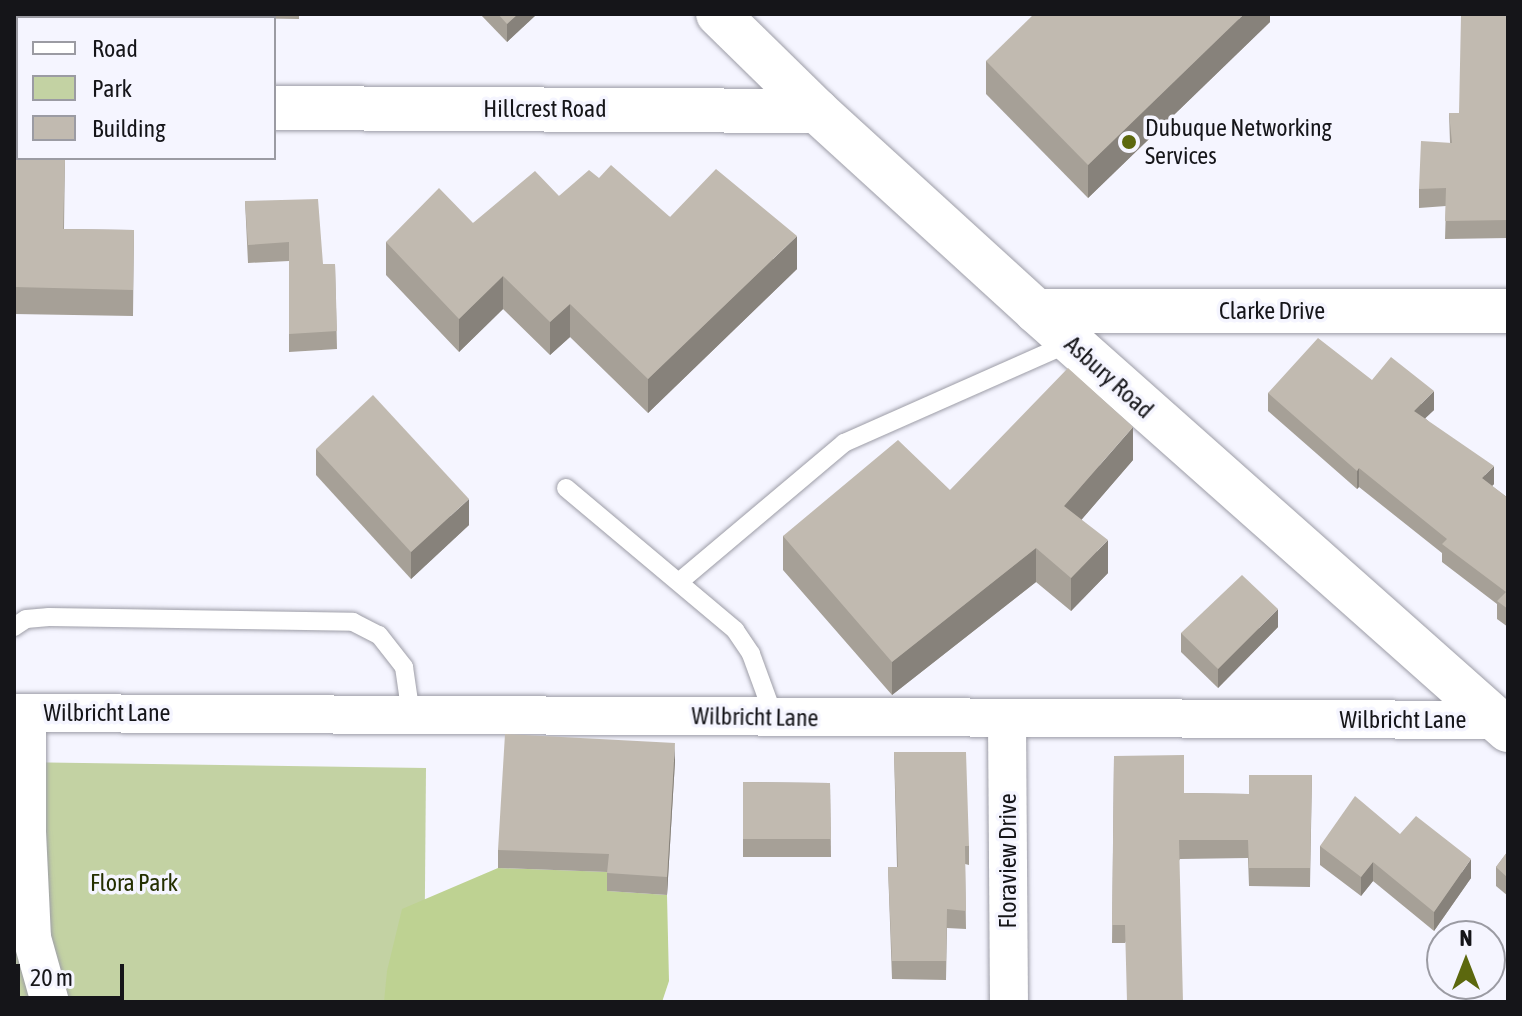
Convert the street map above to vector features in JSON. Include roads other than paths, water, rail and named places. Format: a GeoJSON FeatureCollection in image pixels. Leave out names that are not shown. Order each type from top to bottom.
{"type":"FeatureCollection","features":[{"type":"Feature","properties":{"kind":"main road","name":"Asbury Road"},"geometry":{"type":"LineString","coordinates":[[718,14],[817,111],[1070,343],[1502,725]]}},
{"type":"Feature","properties":{"kind":"main road","name":"Hillcrest Road"},"geometry":{"type":"LineString","coordinates":[[276,108],[817,111]]}},
{"type":"Feature","properties":{"kind":"main road","name":"Clarke Drive"},"geometry":{"type":"LineString","coordinates":[[1036,311],[1508,311]]}},
{"type":"Feature","properties":{"kind":"street","name":"Wilbricht Lane"},"geometry":{"type":"LineString","coordinates":[[20,713],[1502,725]]}},
{"type":"Feature","properties":{"kind":"street"},"geometry":{"type":"LineString","coordinates":[[20,713],[32,938],[50,1002]]}},
{"type":"Feature","properties":{"kind":"street","name":"Floraview Drive"},"geometry":{"type":"LineString","coordinates":[[1007,720],[1009,1002]]}},
{"type":"Feature","properties":{"kind":"lane"},"geometry":{"type":"LineString","coordinates":[[679,582],[844,443],[1070,343]]}},
{"type":"Feature","properties":{"kind":"lane"},"geometry":{"type":"LineString","coordinates":[[566,488],[735,630],[751,654],[774,717]]}},
{"type":"Feature","properties":{"kind":"lane"},"geometry":{"type":"LineString","coordinates":[[14,627],[26,619],[49,617],[353,622],[379,635],[404,667],[411,715]]}},
{"type":"Feature","properties":{"kind":"place","name":"Dubuque Networking Services"},"geometry":{"type":"Point","coordinates":[1129,142]}},
{"type":"Feature","properties":{"kind":"park label","name":"Flora Park"},"geometry":{"type":"Point","coordinates":[134,883]}}]}
